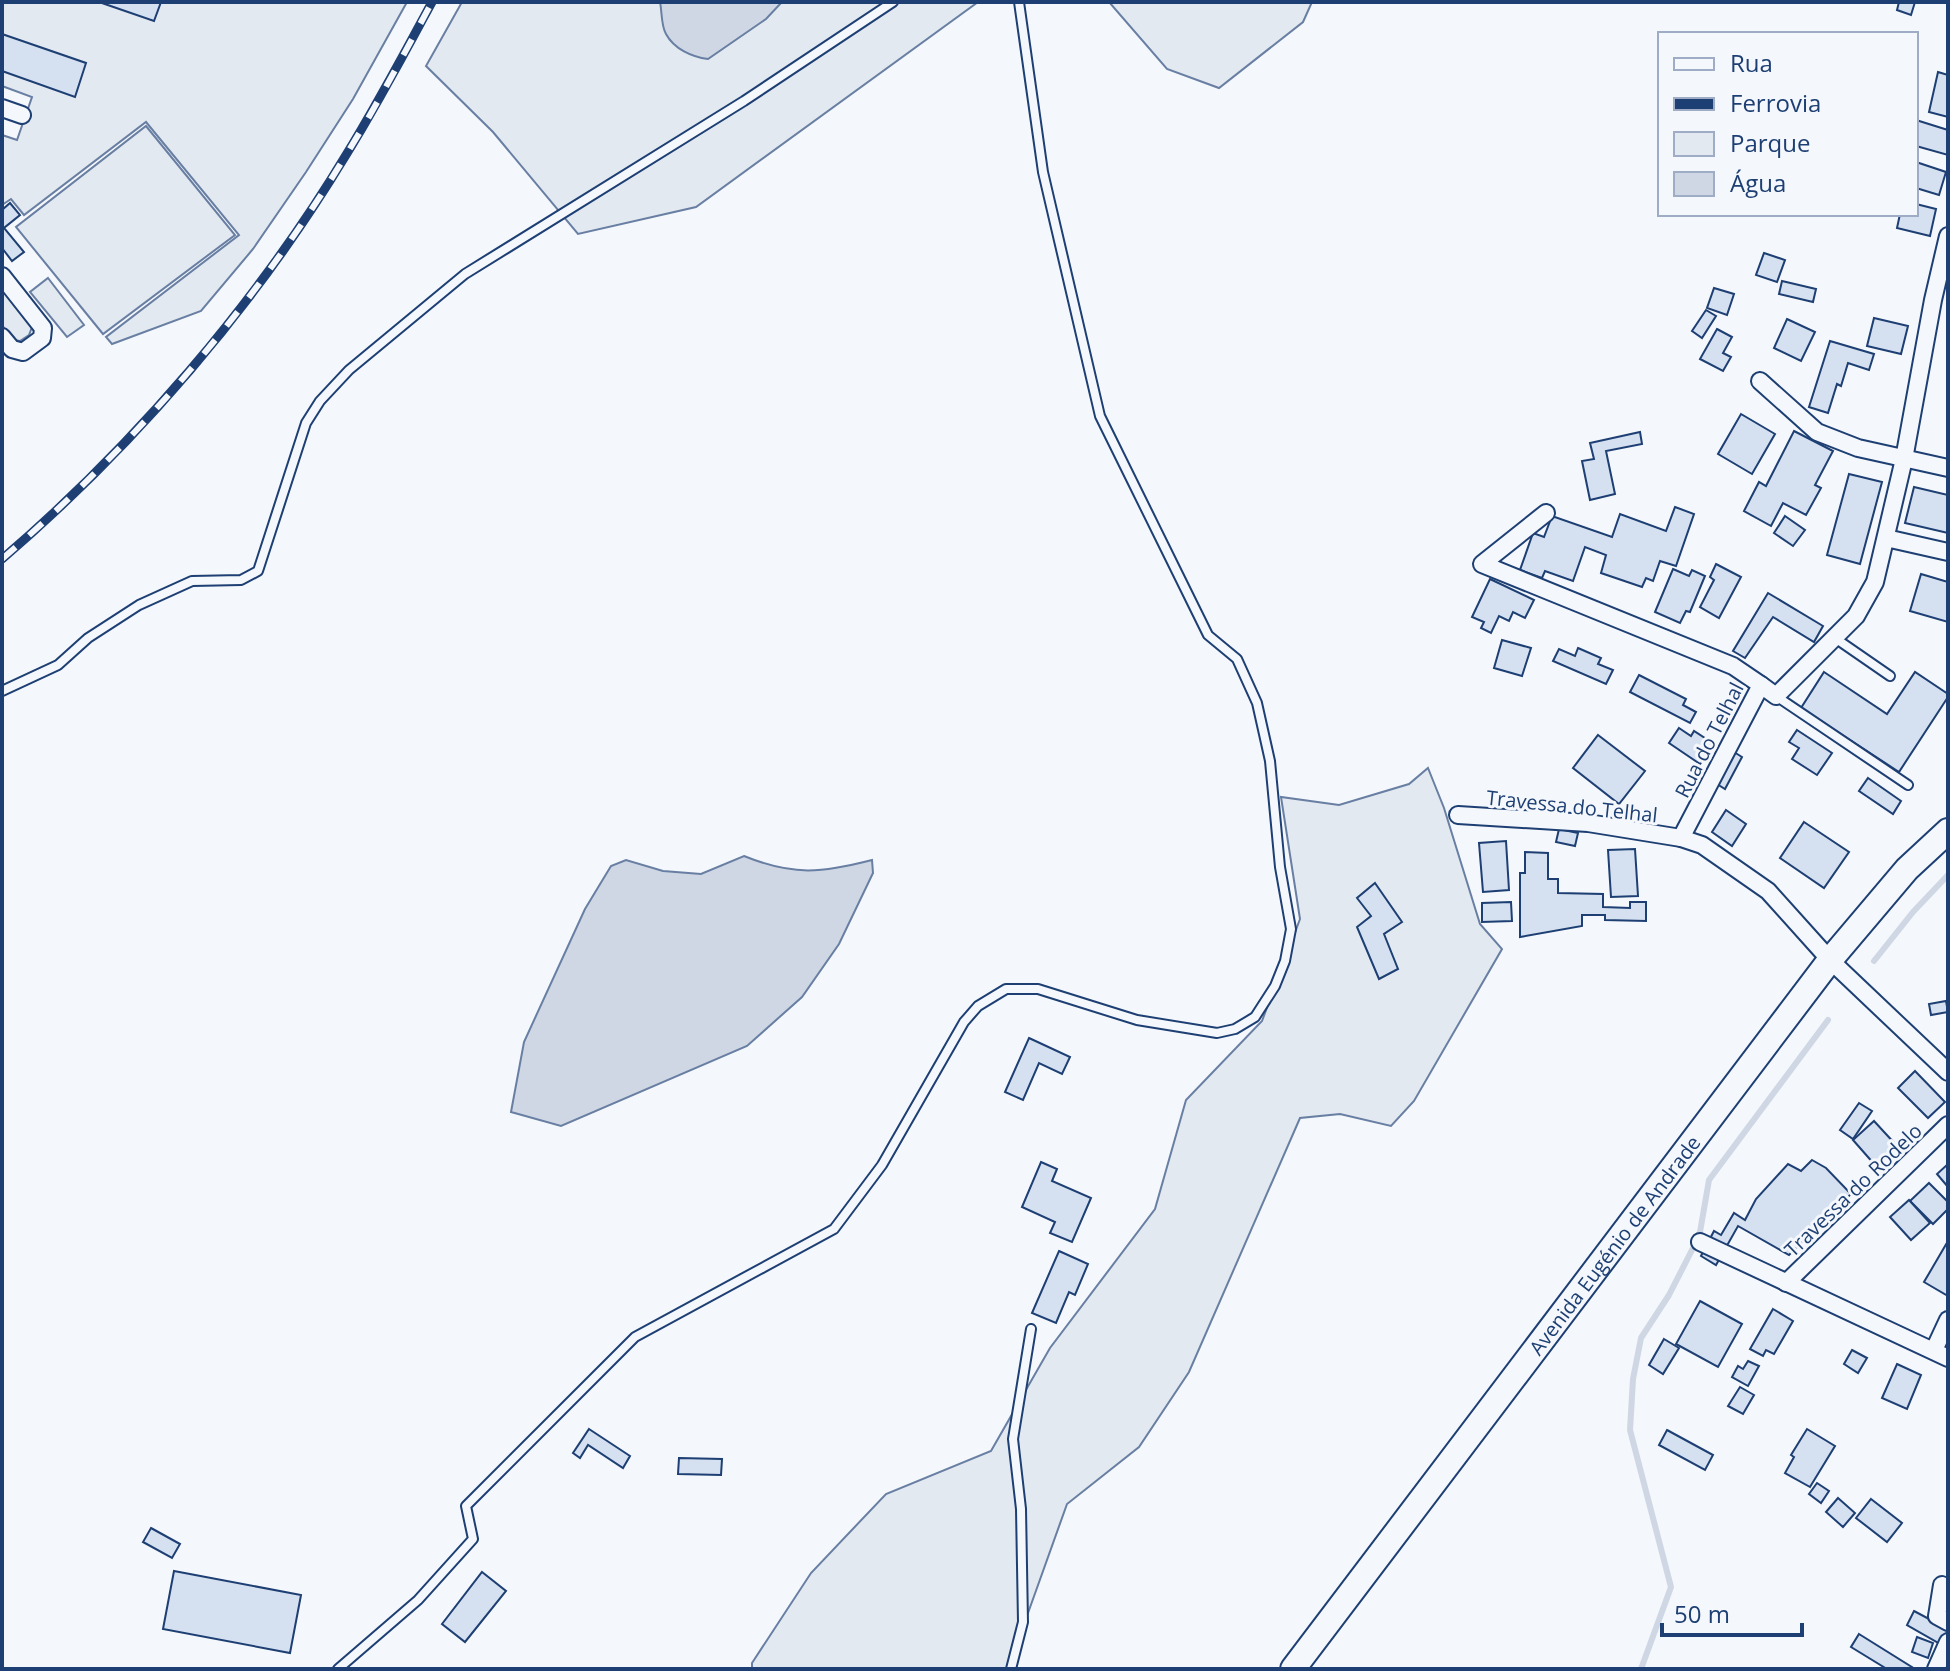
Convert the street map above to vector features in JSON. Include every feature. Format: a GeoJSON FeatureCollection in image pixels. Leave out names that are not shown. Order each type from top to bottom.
{"type":"FeatureCollection","features":[{"type":"Feature","properties":{"kind":"main road","name":"Avenida Eugénio de Andrade"},"geometry":{"type":"LineString","coordinates":[[1293,1669],[1830,960],[1907,869],[1948,831]]}},
{"type":"Feature","properties":{"kind":"street"},"geometry":{"type":"LineString","coordinates":[[2,108],[22,115]]}},
{"type":"Feature","properties":{"kind":"street"},"geometry":{"type":"LineString","coordinates":[[1761,685],[1776,696],[1856,616],[1875,582],[1904,459],[1948,236]]}},
{"type":"Feature","properties":{"kind":"street"},"geometry":{"type":"LineString","coordinates":[[2,276],[43,328],[42,338],[23,352],[12,349],[2,337]]}},
{"type":"Feature","properties":{"kind":"street"},"geometry":{"type":"LineString","coordinates":[[1760,381],[1817,432],[1858,448],[1948,468]]}},
{"type":"Feature","properties":{"kind":"street","name":"Rua do Telhal"},"geometry":{"type":"LineString","coordinates":[[1546,513],[1482,564],[1733,666],[1761,685],[1681,838]]}},
{"type":"Feature","properties":{"kind":"street"},"geometry":{"type":"LineString","coordinates":[[1886,538],[1948,552]]}},
{"type":"Feature","properties":{"kind":"street","name":"Travessa do Telhal"},"geometry":{"type":"LineString","coordinates":[[1458,815],[1588,823],[1681,838]]}},
{"type":"Feature","properties":{"kind":"street"},"geometry":{"type":"LineString","coordinates":[[1681,838],[1702,845],[1768,891],[1830,960],[1948,1072]]}},
{"type":"Feature","properties":{"kind":"street","name":"Travessa do Rodelo"},"geometry":{"type":"LineString","coordinates":[[1786,1283],[1948,1125]]}},
{"type":"Feature","properties":{"kind":"street","name":"Travessa do Rodelo"},"geometry":{"type":"LineString","coordinates":[[1700,1242],[1941,1354]]}},
{"type":"Feature","properties":{"kind":"street"},"geometry":{"type":"LineString","coordinates":[[1941,1354],[1948,1320]]}},
{"type":"Feature","properties":{"kind":"street"},"geometry":{"type":"LineString","coordinates":[[1942,1585],[1937,1616],[1948,1622]]}},
{"type":"Feature","properties":{"kind":"street"},"geometry":{"type":"LineString","coordinates":[[1936,1669],[1948,1642]]}},
{"type":"Feature","properties":{"kind":"lane"},"geometry":{"type":"LineString","coordinates":[[2,691],[58,665],[88,638],[139,605],[192,581],[241,580],[258,571],[306,423],[320,401],[349,370],[465,274],[744,101],[893,2]]}},
{"type":"Feature","properties":{"kind":"lane"},"geometry":{"type":"LineString","coordinates":[[338,1669],[418,1600],[473,1539],[466,1506],[635,1337],[834,1229],[882,1165],[964,1022],[978,1006],[1006,989],[1038,989],[1137,1020],[1217,1033],[1235,1029],[1255,1017],[1275,986],[1285,961],[1291,929],[1280,867],[1270,761],[1257,703],[1237,659],[1208,635],[1100,416],[1043,172],[1019,2]]}},
{"type":"Feature","properties":{"kind":"lane"},"geometry":{"type":"LineString","coordinates":[[1835,638],[1890,676]]}},
{"type":"Feature","properties":{"kind":"lane"},"geometry":{"type":"LineString","coordinates":[[1776,696],[1908,785]]}},
{"type":"Feature","properties":{"kind":"lane"},"geometry":{"type":"LineString","coordinates":[[1011,1669],[1023,1622],[1021,1509],[1013,1439],[1031,1329]]}},
{"type":"Feature","properties":{"kind":"green space"},"geometry":{"type":"Polygon","coordinates":[[[2,2],[407,2],[353,99],[306,172],[253,249],[201,311],[112,344],[106,337],[239,235],[146,122],[24,215],[11,199],[2,205],[2,135],[17,140],[32,97],[2,86],[2,2]]]}},
{"type":"Feature","properties":{"kind":"green space"},"geometry":{"type":"Polygon","coordinates":[[[462,2],[978,2],[696,207],[578,234],[493,132],[426,66],[462,2]]]}},
{"type":"Feature","properties":{"kind":"green space"},"geometry":{"type":"Polygon","coordinates":[[[1109,2],[1312,2],[1303,22],[1219,88],[1167,69],[1109,2]]]}},
{"type":"Feature","properties":{"kind":"green space"},"geometry":{"type":"Polygon","coordinates":[[[146,126],[235,235],[103,334],[16,227],[146,126]]]}},
{"type":"Feature","properties":{"kind":"green space"},"geometry":{"type":"Polygon","coordinates":[[[48,278],[84,325],[67,337],[30,292],[48,278]]]}},
{"type":"Feature","properties":{"kind":"green space"},"geometry":{"type":"Polygon","coordinates":[[[2,289],[32,327],[29,335],[20,341],[14,340],[2,325],[2,289]]]}},
{"type":"Feature","properties":{"kind":"green space"},"geometry":{"type":"Polygon","coordinates":[[[1428,768],[1444,808],[1480,924],[1502,949],[1414,1101],[1391,1126],[1340,1114],[1300,1118],[1189,1372],[1139,1447],[1067,1504],[1008,1669],[752,1669],[752,1663],[811,1573],[886,1494],[991,1451],[1050,1348],[1155,1209],[1186,1100],[1262,1021],[1300,919],[1281,797],[1339,805],[1409,784],[1428,768]]]}},
{"type":"Feature","properties":{"kind":"water"},"geometry":{"type":"Polygon","coordinates":[[[660,2],[782,2],[766,19],[708,59],[684,51],[669,39],[663,27],[660,2]]]}},
{"type":"Feature","properties":{"kind":"water"},"geometry":{"type":"Polygon","coordinates":[[[744,856],[778,867],[808,870],[838,868],[872,860],[873,873],[839,944],[802,997],[747,1046],[561,1126],[511,1112],[524,1042],[585,909],[611,866],[626,860],[663,871],[701,874],[744,856]]]}},
{"type":"Feature","properties":{"kind":"building"},"geometry":{"type":"Polygon","coordinates":[[[99,2],[161,2],[154,21],[99,2]]]}},
{"type":"Feature","properties":{"kind":"building"},"geometry":{"type":"Polygon","coordinates":[[[1899,2],[1915,2],[1911,15],[1897,10],[1899,2]]]}},
{"type":"Feature","properties":{"kind":"building"},"geometry":{"type":"Polygon","coordinates":[[[2,34],[86,63],[75,97],[2,71],[2,34]]]}},
{"type":"Feature","properties":{"kind":"building"},"geometry":{"type":"Polygon","coordinates":[[[1938,72],[1948,75],[1948,117],[1929,112],[1938,72]]]}},
{"type":"Feature","properties":{"kind":"building"},"geometry":{"type":"Polygon","coordinates":[[[1918,121],[1948,130],[1948,155],[1918,147],[1918,121]]]}},
{"type":"Feature","properties":{"kind":"building"},"geometry":{"type":"Polygon","coordinates":[[[1918,163],[1946,172],[1939,195],[1918,189],[1918,163]]]}},
{"type":"Feature","properties":{"kind":"building"},"geometry":{"type":"Polygon","coordinates":[[[10,203],[20,215],[4,228],[24,252],[12,261],[2,248],[2,210],[10,203]]]}},
{"type":"Feature","properties":{"kind":"building"},"geometry":{"type":"Polygon","coordinates":[[[1918,204],[1936,209],[1930,236],[1897,228],[1900,216],[1918,216],[1918,204]]]}},
{"type":"Feature","properties":{"kind":"building"},"geometry":{"type":"Polygon","coordinates":[[[1764,253],[1785,260],[1777,282],[1756,275],[1764,253]]]}},
{"type":"Feature","properties":{"kind":"building"},"geometry":{"type":"Polygon","coordinates":[[[1782,281],[1816,289],[1813,302],[1779,294],[1782,281]]]}},
{"type":"Feature","properties":{"kind":"building"},"geometry":{"type":"Polygon","coordinates":[[[1714,288],[1734,294],[1727,315],[1707,308],[1714,288]]]}},
{"type":"Feature","properties":{"kind":"building"},"geometry":{"type":"Polygon","coordinates":[[[1706,310],[1716,316],[1702,338],[1692,331],[1706,310]]]}},
{"type":"Feature","properties":{"kind":"building"},"geometry":{"type":"Polygon","coordinates":[[[1874,318],[1908,326],[1901,354],[1867,346],[1874,318]]]}},
{"type":"Feature","properties":{"kind":"building"},"geometry":{"type":"Polygon","coordinates":[[[1787,319],[1815,332],[1801,361],[1774,348],[1787,319]]]}},
{"type":"Feature","properties":{"kind":"building"},"geometry":{"type":"Polygon","coordinates":[[[1717,329],[1732,337],[1723,353],[1731,357],[1723,371],[1700,359],[1717,329]]]}},
{"type":"Feature","properties":{"kind":"building"},"geometry":{"type":"Polygon","coordinates":[[[1830,341],[1874,354],[1869,370],[1848,363],[1841,386],[1837,384],[1828,413],[1809,407],[1830,341]]]}},
{"type":"Feature","properties":{"kind":"building"},"geometry":{"type":"Polygon","coordinates":[[[1741,414],[1775,434],[1752,474],[1718,454],[1741,414]]]}},
{"type":"Feature","properties":{"kind":"building"},"geometry":{"type":"Polygon","coordinates":[[[1794,431],[1833,451],[1815,485],[1821,488],[1806,515],[1783,503],[1771,526],[1744,511],[1759,482],[1766,486],[1794,431]]]}},
{"type":"Feature","properties":{"kind":"building"},"geometry":{"type":"Polygon","coordinates":[[[1640,432],[1642,444],[1606,451],[1615,494],[1590,500],[1582,461],[1594,459],[1590,443],[1640,432]]]}},
{"type":"Feature","properties":{"kind":"building"},"geometry":{"type":"Polygon","coordinates":[[[1849,474],[1882,482],[1860,564],[1827,555],[1849,474]]]}},
{"type":"Feature","properties":{"kind":"building"},"geometry":{"type":"Polygon","coordinates":[[[1914,487],[1948,495],[1948,533],[1905,523],[1914,487]]]}},
{"type":"Feature","properties":{"kind":"building"},"geometry":{"type":"Polygon","coordinates":[[[1675,507],[1694,514],[1676,566],[1660,561],[1653,581],[1646,578],[1642,587],[1601,573],[1606,555],[1585,547],[1573,581],[1545,571],[1542,578],[1520,570],[1533,533],[1544,537],[1552,516],[1612,537],[1620,514],[1666,531],[1675,507]]]}},
{"type":"Feature","properties":{"kind":"building"},"geometry":{"type":"Polygon","coordinates":[[[1785,516],[1805,530],[1793,546],[1774,533],[1785,516]]]}},
{"type":"Feature","properties":{"kind":"building"},"geometry":{"type":"Polygon","coordinates":[[[1716,564],[1741,577],[1719,618],[1700,607],[1714,580],[1710,577],[1716,564]]]}},
{"type":"Feature","properties":{"kind":"building"},"geometry":{"type":"Polygon","coordinates":[[[1673,569],[1689,576],[1692,570],[1705,576],[1690,612],[1686,611],[1680,623],[1655,612],[1673,569]]]}},
{"type":"Feature","properties":{"kind":"building"},"geometry":{"type":"Polygon","coordinates":[[[1921,574],[1948,582],[1948,622],[1910,611],[1921,574]]]}},
{"type":"Feature","properties":{"kind":"building"},"geometry":{"type":"Polygon","coordinates":[[[1490,579],[1534,600],[1525,618],[1513,612],[1509,621],[1499,616],[1491,633],[1481,628],[1484,622],[1472,617],[1490,579]]]}},
{"type":"Feature","properties":{"kind":"building"},"geometry":{"type":"Polygon","coordinates":[[[1768,593],[1823,626],[1814,642],[1773,617],[1745,658],[1733,651],[1768,593]]]}},
{"type":"Feature","properties":{"kind":"building"},"geometry":{"type":"Polygon","coordinates":[[[1502,640],[1531,648],[1522,676],[1494,668],[1502,640]]]}},
{"type":"Feature","properties":{"kind":"building"},"geometry":{"type":"Polygon","coordinates":[[[1578,648],[1601,658],[1598,664],[1613,670],[1606,684],[1553,661],[1559,649],[1575,656],[1578,648]]]}},
{"type":"Feature","properties":{"kind":"building"},"geometry":{"type":"Polygon","coordinates":[[[1824,672],[1887,714],[1915,672],[1948,697],[1899,772],[1801,708],[1824,672]]]}},
{"type":"Feature","properties":{"kind":"building"},"geometry":{"type":"Polygon","coordinates":[[[1639,675],[1686,699],[1683,705],[1696,712],[1690,723],[1630,692],[1639,675]]]}},
{"type":"Feature","properties":{"kind":"building"},"geometry":{"type":"Polygon","coordinates":[[[1679,728],[1691,736],[1694,731],[1714,744],[1700,764],[1669,743],[1679,728]]]}},
{"type":"Feature","properties":{"kind":"building"},"geometry":{"type":"Polygon","coordinates":[[[1797,730],[1832,753],[1817,775],[1792,759],[1799,748],[1789,742],[1797,730]]]}},
{"type":"Feature","properties":{"kind":"building"},"geometry":{"type":"Polygon","coordinates":[[[1598,735],[1645,771],[1619,804],[1573,768],[1598,735]]]}},
{"type":"Feature","properties":{"kind":"building"},"geometry":{"type":"Polygon","coordinates":[[[1734,752],[1742,757],[1725,789],[1717,784],[1734,752]]]}},
{"type":"Feature","properties":{"kind":"building"},"geometry":{"type":"Polygon","coordinates":[[[1868,778],[1901,801],[1893,814],[1859,791],[1868,778]]]}},
{"type":"Feature","properties":{"kind":"building"},"geometry":{"type":"Polygon","coordinates":[[[1726,810],[1746,824],[1732,846],[1712,832],[1726,810]]]}},
{"type":"Feature","properties":{"kind":"building"},"geometry":{"type":"Polygon","coordinates":[[[1804,822],[1849,852],[1824,888],[1780,858],[1804,822]]]}},
{"type":"Feature","properties":{"kind":"building"},"geometry":{"type":"Polygon","coordinates":[[[1559,829],[1578,833],[1575,846],[1556,842],[1559,829]]]}},
{"type":"Feature","properties":{"kind":"building"},"geometry":{"type":"Polygon","coordinates":[[[1506,841],[1509,890],[1483,892],[1479,843],[1506,841]]]}},
{"type":"Feature","properties":{"kind":"building"},"geometry":{"type":"Polygon","coordinates":[[[1635,849],[1638,896],[1611,897],[1608,850],[1635,849]]]}},
{"type":"Feature","properties":{"kind":"building"},"geometry":{"type":"Polygon","coordinates":[[[1525,852],[1548,853],[1548,879],[1558,879],[1558,893],[1603,894],[1603,907],[1630,908],[1630,902],[1646,902],[1646,921],[1605,920],[1605,915],[1582,915],[1582,926],[1520,937],[1520,873],[1525,873],[1525,852]]]}},
{"type":"Feature","properties":{"kind":"building"},"geometry":{"type":"Polygon","coordinates":[[[1375,883],[1402,922],[1384,934],[1398,969],[1379,979],[1357,927],[1371,916],[1357,898],[1375,883]]]}},
{"type":"Feature","properties":{"kind":"building"},"geometry":{"type":"Polygon","coordinates":[[[1511,902],[1512,921],[1482,922],[1482,903],[1511,902]]]}},
{"type":"Feature","properties":{"kind":"building"},"geometry":{"type":"Polygon","coordinates":[[[1946,1001],[1948,1012],[1931,1015],[1929,1004],[1946,1001]]]}},
{"type":"Feature","properties":{"kind":"building"},"geometry":{"type":"Polygon","coordinates":[[[1029,1038],[1070,1057],[1062,1074],[1039,1063],[1023,1100],[1005,1092],[1029,1038]]]}},
{"type":"Feature","properties":{"kind":"building"},"geometry":{"type":"Polygon","coordinates":[[[1915,1071],[1945,1102],[1928,1118],[1898,1088],[1915,1071]]]}},
{"type":"Feature","properties":{"kind":"building"},"geometry":{"type":"Polygon","coordinates":[[[1859,1103],[1872,1111],[1853,1139],[1840,1130],[1859,1103]]]}},
{"type":"Feature","properties":{"kind":"building"},"geometry":{"type":"Polygon","coordinates":[[[1874,1121],[1897,1146],[1875,1165],[1853,1140],[1874,1121]]]}},
{"type":"Feature","properties":{"kind":"building"},"geometry":{"type":"Polygon","coordinates":[[[1812,1160],[1826,1168],[1851,1194],[1789,1255],[1738,1226],[1716,1265],[1701,1256],[1714,1231],[1721,1235],[1734,1213],[1745,1220],[1756,1199],[1788,1164],[1801,1171],[1812,1160]]]}},
{"type":"Feature","properties":{"kind":"building"},"geometry":{"type":"Polygon","coordinates":[[[1041,1162],[1057,1169],[1052,1181],[1091,1198],[1072,1242],[1050,1233],[1055,1222],[1022,1207],[1041,1162]]]}},
{"type":"Feature","properties":{"kind":"building"},"geometry":{"type":"Polygon","coordinates":[[[1948,1164],[1948,1187],[1937,1174],[1948,1164]]]}},
{"type":"Feature","properties":{"kind":"building"},"geometry":{"type":"Polygon","coordinates":[[[1929,1183],[1948,1202],[1948,1212],[1933,1224],[1910,1201],[1929,1183]]]}},
{"type":"Feature","properties":{"kind":"building"},"geometry":{"type":"Polygon","coordinates":[[[1909,1200],[1930,1223],[1911,1240],[1890,1217],[1909,1200]]]}},
{"type":"Feature","properties":{"kind":"building"},"geometry":{"type":"Polygon","coordinates":[[[1948,1241],[1948,1296],[1924,1282],[1948,1241]]]}},
{"type":"Feature","properties":{"kind":"building"},"geometry":{"type":"Polygon","coordinates":[[[1059,1251],[1088,1264],[1075,1295],[1069,1292],[1056,1323],[1032,1313],[1059,1251]]]}},
{"type":"Feature","properties":{"kind":"building"},"geometry":{"type":"Polygon","coordinates":[[[1700,1301],[1742,1324],[1718,1367],[1676,1344],[1700,1301]]]}},
{"type":"Feature","properties":{"kind":"building"},"geometry":{"type":"Polygon","coordinates":[[[1773,1309],[1793,1321],[1774,1354],[1766,1350],[1763,1356],[1750,1349],[1773,1309]]]}},
{"type":"Feature","properties":{"kind":"building"},"geometry":{"type":"Polygon","coordinates":[[[1664,1339],[1679,1348],[1663,1374],[1649,1365],[1664,1339]]]}},
{"type":"Feature","properties":{"kind":"building"},"geometry":{"type":"Polygon","coordinates":[[[1852,1350],[1867,1358],[1858,1373],[1844,1364],[1852,1350]]]}},
{"type":"Feature","properties":{"kind":"building"},"geometry":{"type":"Polygon","coordinates":[[[1748,1361],[1759,1366],[1748,1386],[1732,1377],[1738,1366],[1743,1369],[1748,1361]]]}},
{"type":"Feature","properties":{"kind":"building"},"geometry":{"type":"Polygon","coordinates":[[[1897,1364],[1921,1375],[1907,1409],[1882,1398],[1897,1364]]]}},
{"type":"Feature","properties":{"kind":"building"},"geometry":{"type":"Polygon","coordinates":[[[1740,1387],[1754,1395],[1743,1414],[1728,1406],[1740,1387]]]}},
{"type":"Feature","properties":{"kind":"building"},"geometry":{"type":"Polygon","coordinates":[[[589,1429],[630,1456],[623,1468],[588,1445],[580,1458],[573,1453],[589,1429]]]}},
{"type":"Feature","properties":{"kind":"building"},"geometry":{"type":"Polygon","coordinates":[[[1807,1429],[1835,1446],[1810,1487],[1785,1473],[1794,1457],[1791,1455],[1807,1429]]]}},
{"type":"Feature","properties":{"kind":"building"},"geometry":{"type":"Polygon","coordinates":[[[1667,1430],[1713,1455],[1705,1470],[1659,1445],[1667,1430]]]}},
{"type":"Feature","properties":{"kind":"building"},"geometry":{"type":"Polygon","coordinates":[[[679,1458],[722,1459],[721,1475],[678,1474],[679,1458]]]}},
{"type":"Feature","properties":{"kind":"building"},"geometry":{"type":"Polygon","coordinates":[[[1817,1483],[1829,1491],[1821,1503],[1809,1494],[1817,1483]]]}},
{"type":"Feature","properties":{"kind":"building"},"geometry":{"type":"Polygon","coordinates":[[[1838,1498],[1855,1513],[1843,1527],[1826,1512],[1838,1498]]]}},
{"type":"Feature","properties":{"kind":"building"},"geometry":{"type":"Polygon","coordinates":[[[1871,1499],[1902,1523],[1887,1542],[1856,1518],[1871,1499]]]}},
{"type":"Feature","properties":{"kind":"building"},"geometry":{"type":"Polygon","coordinates":[[[151,1528],[180,1544],[172,1558],[143,1542],[151,1528]]]}},
{"type":"Feature","properties":{"kind":"building"},"geometry":{"type":"Polygon","coordinates":[[[174,1571],[301,1595],[290,1653],[163,1629],[174,1571]]]}},
{"type":"Feature","properties":{"kind":"building"},"geometry":{"type":"Polygon","coordinates":[[[482,1572],[506,1591],[465,1642],[442,1624],[482,1572]]]}},
{"type":"Feature","properties":{"kind":"building"},"geometry":{"type":"Polygon","coordinates":[[[1914,1611],[1948,1629],[1942,1645],[1907,1625],[1914,1611]]]}},
{"type":"Feature","properties":{"kind":"building"},"geometry":{"type":"Polygon","coordinates":[[[1859,1634],[1915,1669],[1887,1669],[1851,1647],[1859,1634]]]}},
{"type":"Feature","properties":{"kind":"building"},"geometry":{"type":"Polygon","coordinates":[[[1917,1637],[1933,1643],[1928,1658],[1912,1652],[1917,1637]]]}},
{"type":"Feature","properties":{"kind":"waterway"},"geometry":{"type":"LineString","coordinates":[[1874,961],[1948,875]]}},
{"type":"Feature","properties":{"kind":"waterway"},"geometry":{"type":"LineString","coordinates":[[1700,1232],[1709,1180],[1828,1020]]}},
{"type":"Feature","properties":{"kind":"waterway"},"geometry":{"type":"LineString","coordinates":[[1641,1669],[1671,1587],[1630,1430],[1633,1379],[1641,1338],[1669,1295],[1693,1248]]}},
{"type":"Feature","properties":{"kind":"railway"},"geometry":{"type":"LineString","coordinates":[[2,559],[99,469],[145,421],[232,319],[311,211],[432,2]]}}]}
